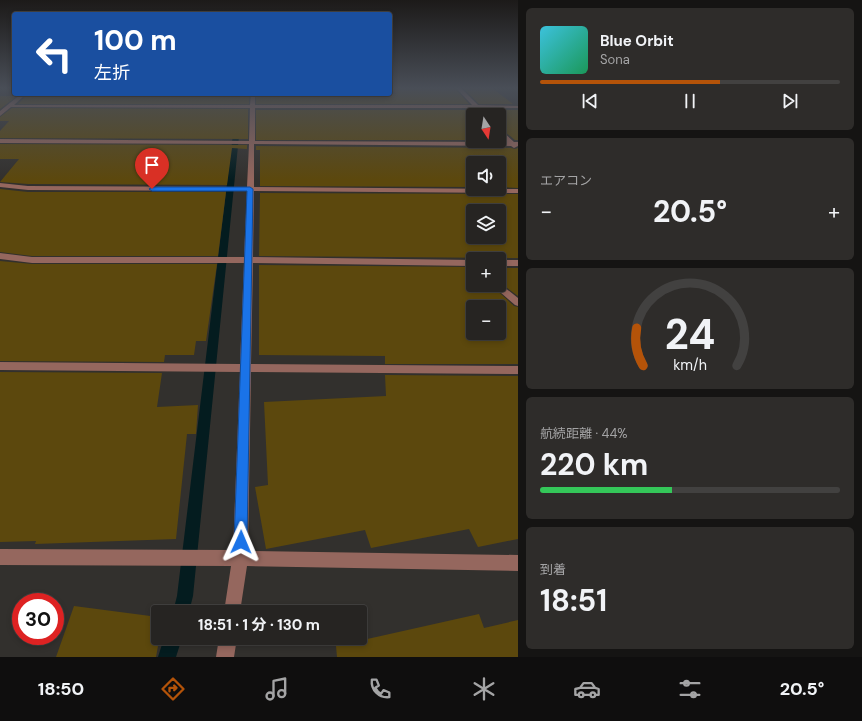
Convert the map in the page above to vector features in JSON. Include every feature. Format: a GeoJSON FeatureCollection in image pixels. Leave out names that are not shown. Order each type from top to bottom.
{"type":"FeatureCollection","features":[{"type":"Feature","properties":{"kind":"street"},"geometry":{"type":"LineString","coordinates":[[233,605],[240,558],[253,119]]}},
{"type":"Feature","properties":{"kind":"street"},"geometry":{"type":"LineString","coordinates":[[506,136],[515,144],[518,150]]}},
{"type":"Feature","properties":{"kind":"street"},"geometry":{"type":"LineString","coordinates":[[0,141],[515,144]]}},
{"type":"Feature","properties":{"kind":"street"},"geometry":{"type":"LineString","coordinates":[[0,184],[28,188],[518,191]]}},
{"type":"Feature","properties":{"kind":"street"},"geometry":{"type":"LineString","coordinates":[[0,256],[32,260],[248,260],[466,264]]}},
{"type":"Feature","properties":{"kind":"street"},"geometry":{"type":"LineString","coordinates":[[506,263],[518,263]]}},
{"type":"Feature","properties":{"kind":"street"},"geometry":{"type":"LineString","coordinates":[[505,292],[518,303]]}},
{"type":"Feature","properties":{"kind":"street"},"geometry":{"type":"LineString","coordinates":[[0,366],[518,370]]}},
{"type":"Feature","properties":{"kind":"street"},"geometry":{"type":"LineString","coordinates":[[0,557],[240,558],[518,563]]}},
{"type":"Feature","properties":{"kind":"street"},"geometry":{"type":"LineString","coordinates":[[225,657],[227,645]]}},
{"type":"Feature","properties":{"kind":"building"},"geometry":{"type":"Polygon","coordinates":[[[0,119],[248,119],[248,139],[0,138],[0,131],[9,121],[0,121],[0,119]]]}},
{"type":"Feature","properties":{"kind":"building"},"geometry":{"type":"Polygon","coordinates":[[[256,119],[466,119],[466,140],[256,140],[256,119]]]}},
{"type":"Feature","properties":{"kind":"building"},"geometry":{"type":"Polygon","coordinates":[[[506,119],[518,119],[518,140],[515,140],[506,133],[506,119]]]}},
{"type":"Feature","properties":{"kind":"building"},"geometry":{"type":"Polygon","coordinates":[[[0,144],[247,145],[247,149],[232,148],[227,185],[28,184],[0,182],[19,159],[0,159],[0,144]]]}},
{"type":"Feature","properties":{"kind":"building"},"geometry":{"type":"Polygon","coordinates":[[[256,146],[518,148],[518,188],[506,187],[506,156],[466,156],[466,187],[260,186],[260,150],[256,150],[256,146]]]}},
{"type":"Feature","properties":{"kind":"building"},"geometry":{"type":"Polygon","coordinates":[[[0,189],[28,192],[226,192],[218,256],[32,256],[0,252],[0,189]]]}},
{"type":"Feature","properties":{"kind":"building"},"geometry":{"type":"Polygon","coordinates":[[[260,193],[466,194],[466,196],[506,196],[506,194],[518,194],[518,258],[506,258],[506,252],[466,252],[466,258],[259,256],[260,193]]]}},
{"type":"Feature","properties":{"kind":"building"},"geometry":{"type":"Polygon","coordinates":[[[0,261],[32,264],[217,264],[206,341],[196,341],[194,355],[165,355],[164,362],[0,361],[0,261]]]}},
{"type":"Feature","properties":{"kind":"building"},"geometry":{"type":"Polygon","coordinates":[[[259,265],[466,267],[466,292],[499,292],[514,306],[518,307],[518,364],[385,364],[385,356],[259,355],[259,265]]]}},
{"type":"Feature","properties":{"kind":"building"},"geometry":{"type":"Polygon","coordinates":[[[506,268],[518,268],[518,296],[506,287],[506,268]]]}},
{"type":"Feature","properties":{"kind":"building"},"geometry":{"type":"Polygon","coordinates":[[[0,372],[162,373],[157,407],[198,405],[196,434],[187,434],[176,539],[35,544],[36,541],[0,542],[0,372]]]}},
{"type":"Feature","properties":{"kind":"building"},"geometry":{"type":"Polygon","coordinates":[[[385,375],[518,376],[518,539],[478,547],[469,529],[371,548],[365,530],[266,549],[255,487],[268,485],[264,402],[386,396],[385,375]]]}},
{"type":"Feature","properties":{"kind":"building"},"geometry":{"type":"Polygon","coordinates":[[[74,606],[151,616],[151,645],[158,645],[156,657],[56,657],[60,645],[64,645],[64,634],[74,606]]]}},
{"type":"Feature","properties":{"kind":"building"},"geometry":{"type":"Polygon","coordinates":[[[479,614],[484,628],[518,620],[518,657],[337,657],[336,646],[367,645],[367,639],[479,614]]]}},
{"type":"Feature","properties":{"kind":"waterway"},"geometry":{"type":"LineString","coordinates":[[183,605],[185,596],[237,126]]}},
{"type":"Feature","properties":{"kind":"waterway"},"geometry":{"type":"LineString","coordinates":[[167,657],[171,645]]}},
{"type":"Feature","properties":{"kind":"route"},"geometry":{"type":"LineString","coordinates":[[152,189],[250,189],[241,542]]}}]}
